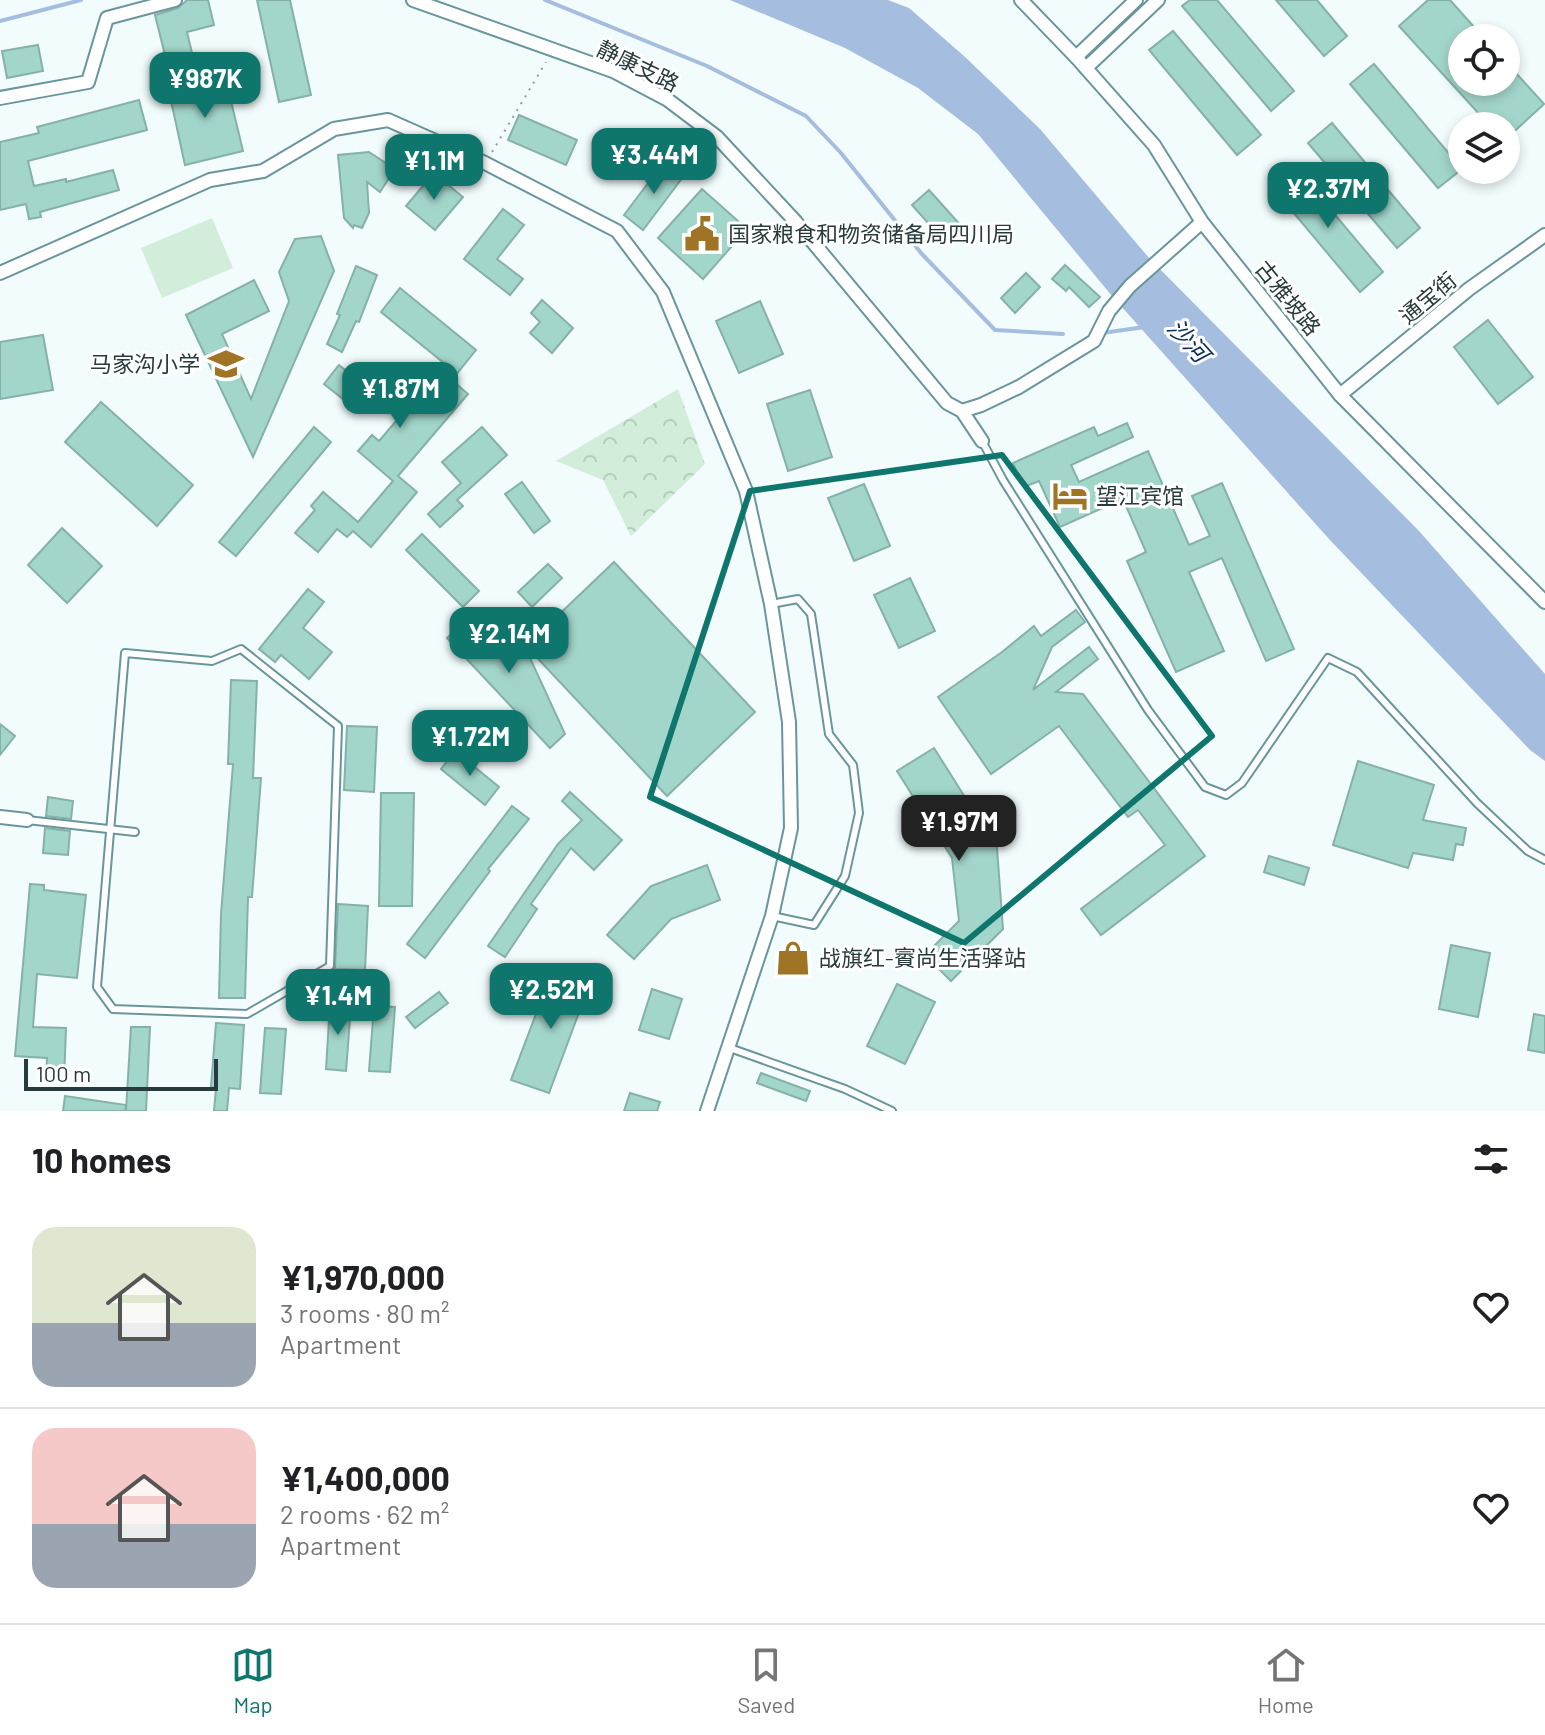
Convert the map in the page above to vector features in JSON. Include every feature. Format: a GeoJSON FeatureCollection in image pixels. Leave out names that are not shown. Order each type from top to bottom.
{"type":"FeatureCollection","features":[{"type":"Feature","properties":{"kind":"street"},"geometry":{"type":"LineString","coordinates":[[0,98],[88,82],[107,18],[175,0]]}},
{"type":"Feature","properties":{"kind":"street","name":"静康支路"},"geometry":{"type":"LineString","coordinates":[[413,0],[613,71],[668,100],[717,137],[796,222],[947,403],[962,411],[982,441]]}},
{"type":"Feature","properties":{"kind":"street","name":"古雅坡路"},"geometry":{"type":"LineString","coordinates":[[1021,0],[1154,145],[1202,222],[1340,395],[1545,602]]}},
{"type":"Feature","properties":{"kind":"street"},"geometry":{"type":"LineString","coordinates":[[1076,57],[1136,0]]}},
{"type":"Feature","properties":{"kind":"street"},"geometry":{"type":"LineString","coordinates":[[1086,68],[1158,0]]}},
{"type":"Feature","properties":{"kind":"street"},"geometry":{"type":"LineString","coordinates":[[0,273],[210,180],[263,171],[334,129],[388,120],[485,163],[617,231],[663,292],[746,491],[771,604],[789,722],[791,828],[772,916],[707,1111]]}},
{"type":"Feature","properties":{"kind":"street"},"geometry":{"type":"LineString","coordinates":[[962,411],[1019,387],[1094,341],[1109,311],[1130,286],[1202,222]]}},
{"type":"Feature","properties":{"kind":"street","name":"通宝街"},"geometry":{"type":"LineString","coordinates":[[1340,395],[1469,289],[1545,235]]}},
{"type":"Feature","properties":{"kind":"street"},"geometry":{"type":"LineString","coordinates":[[0,817],[27,820]]}},
{"type":"Feature","properties":{"kind":"lane"},"geometry":{"type":"LineString","coordinates":[[982,441],[1003,480],[1148,710],[1205,787],[1226,795],[1242,783],[1328,658],[1357,672],[1477,803],[1528,851],[1545,860]]}},
{"type":"Feature","properties":{"kind":"lane"},"geometry":{"type":"LineString","coordinates":[[771,604],[798,599],[811,614],[829,734],[853,765],[859,813],[845,876],[814,925],[772,916]]}},
{"type":"Feature","properties":{"kind":"lane"},"geometry":{"type":"LineString","coordinates":[[241,649],[338,726],[330,966],[247,1014],[113,1009],[97,987],[110,830],[125,653],[212,661],[241,649]]}},
{"type":"Feature","properties":{"kind":"lane"},"geometry":{"type":"LineString","coordinates":[[27,820],[135,832]]}},
{"type":"Feature","properties":{"kind":"lane"},"geometry":{"type":"LineString","coordinates":[[727,1047],[845,1089],[892,1111]]}},
{"type":"Feature","properties":{"kind":"path"},"geometry":{"type":"LineString","coordinates":[[485,163],[553,50]]}},
{"type":"Feature","properties":{"kind":"highlighted area"},"geometry":{"type":"Polygon","coordinates":[[[1002,455],[1212,736],[964,943],[650,797],[750,491],[1002,455]]]}},
{"type":"Feature","properties":{"kind":"green space"},"geometry":{"type":"Polygon","coordinates":[[[212,218],[233,268],[162,298],[141,248],[212,218]]]}},
{"type":"Feature","properties":{"kind":"green space"},"geometry":{"type":"Polygon","coordinates":[[[678,389],[705,464],[631,536],[603,480],[556,461],[678,389]]]}},
{"type":"Feature","properties":{"kind":"water","name":"沙河"},"geometry":{"type":"Polygon","coordinates":[[[730,0],[888,0],[909,8],[964,56],[1040,129],[1149,258],[1419,531],[1545,674],[1545,761],[1530,750],[1329,539],[1112,296],[978,134],[918,88],[845,48],[730,0]]]}},
{"type":"Feature","properties":{"kind":"building"},"geometry":{"type":"Polygon","coordinates":[[[187,0],[208,0],[214,25],[187,32],[193,57],[167,63],[155,15],[178,8],[187,0]]]}},
{"type":"Feature","properties":{"kind":"building"},"geometry":{"type":"Polygon","coordinates":[[[257,0],[290,0],[311,95],[279,102],[257,0]]]}},
{"type":"Feature","properties":{"kind":"building"},"geometry":{"type":"Polygon","coordinates":[[[1190,0],[1217,0],[1294,91],[1271,111],[1182,6],[1190,0]]]}},
{"type":"Feature","properties":{"kind":"building"},"geometry":{"type":"Polygon","coordinates":[[[1276,0],[1317,0],[1347,36],[1324,56],[1276,0]]]}},
{"type":"Feature","properties":{"kind":"building"},"geometry":{"type":"Polygon","coordinates":[[[1428,0],[1450,0],[1471,24],[1448,24],[1448,80],[1399,26],[1428,0]]]}},
{"type":"Feature","properties":{"kind":"building"},"geometry":{"type":"Polygon","coordinates":[[[1173,31],[1261,135],[1237,155],[1149,50],[1173,31]]]}},
{"type":"Feature","properties":{"kind":"building"},"geometry":{"type":"Polygon","coordinates":[[[38,45],[43,71],[7,78],[2,51],[38,45]]]}},
{"type":"Feature","properties":{"kind":"building"},"geometry":{"type":"Polygon","coordinates":[[[1374,64],[1448,152],[1448,180],[1438,188],[1350,84],[1374,64]]]}},
{"type":"Feature","properties":{"kind":"building"},"geometry":{"type":"Polygon","coordinates":[[[225,76],[243,151],[185,165],[168,87],[225,76]]]}},
{"type":"Feature","properties":{"kind":"building"},"geometry":{"type":"Polygon","coordinates":[[[1520,77],[1544,104],[1520,126],[1520,112],[1477,112],[1463,96],[1520,96],[1520,77]]]}},
{"type":"Feature","properties":{"kind":"building"},"geometry":{"type":"Polygon","coordinates":[[[139,100],[147,130],[28,161],[34,186],[66,179],[66,182],[113,170],[119,190],[40,212],[41,217],[29,219],[26,204],[0,210],[0,142],[39,133],[37,127],[139,100]]]}},
{"type":"Feature","properties":{"kind":"building"},"geometry":{"type":"Polygon","coordinates":[[[519,115],[577,140],[566,165],[508,140],[519,115]]]}},
{"type":"Feature","properties":{"kind":"building"},"geometry":{"type":"Polygon","coordinates":[[[1332,123],[1420,228],[1397,248],[1308,143],[1332,123]]]}},
{"type":"Feature","properties":{"kind":"building"},"geometry":{"type":"Polygon","coordinates":[[[369,152],[395,169],[380,192],[367,182],[369,213],[362,228],[354,225],[353,228],[344,218],[338,155],[369,152]]]}},
{"type":"Feature","properties":{"kind":"building"},"geometry":{"type":"Polygon","coordinates":[[[664,162],[683,177],[643,230],[624,215],[664,162]]]}},
{"type":"Feature","properties":{"kind":"building"},"geometry":{"type":"Polygon","coordinates":[[[1295,167],[1383,272],[1360,292],[1272,187],[1295,167]]]}},
{"type":"Feature","properties":{"kind":"building"},"geometry":{"type":"Polygon","coordinates":[[[434,173],[463,197],[435,230],[406,206],[434,173]]]}},
{"type":"Feature","properties":{"kind":"building","name":"国家粮食和物资储备局四川局"},"geometry":{"type":"Polygon","coordinates":[[[702,189],[747,229],[703,279],[658,238],[702,189]]]}},
{"type":"Feature","properties":{"kind":"building"},"geometry":{"type":"Polygon","coordinates":[[[929,190],[963,228],[946,243],[912,205],[929,190]]]}},
{"type":"Feature","properties":{"kind":"building"},"geometry":{"type":"Polygon","coordinates":[[[503,209],[524,225],[497,259],[523,279],[510,295],[464,259],[503,209]]]}},
{"type":"Feature","properties":{"kind":"building"},"geometry":{"type":"Polygon","coordinates":[[[321,236],[334,271],[253,457],[186,315],[254,280],[269,311],[222,334],[251,399],[289,301],[279,272],[295,239],[321,236]]]}},
{"type":"Feature","properties":{"kind":"building"},"geometry":{"type":"Polygon","coordinates":[[[1065,265],[1100,297],[1089,307],[1069,287],[1066,291],[1052,279],[1065,265]]]}},
{"type":"Feature","properties":{"kind":"building"},"geometry":{"type":"Polygon","coordinates":[[[356,266],[377,275],[359,322],[356,321],[342,352],[327,344],[356,266]]]}},
{"type":"Feature","properties":{"kind":"building"},"geometry":{"type":"Polygon","coordinates":[[[1026,273],[1040,287],[1015,313],[1001,298],[1026,273]]]}},
{"type":"Feature","properties":{"kind":"building"},"geometry":{"type":"Polygon","coordinates":[[[400,288],[476,350],[452,380],[468,394],[398,476],[417,492],[371,547],[353,531],[347,537],[337,529],[318,552],[295,533],[315,510],[311,506],[323,492],[358,522],[393,481],[358,451],[372,435],[379,441],[445,364],[381,312],[400,288]]]}},
{"type":"Feature","properties":{"kind":"building"},"geometry":{"type":"Polygon","coordinates":[[[542,300],[573,328],[552,353],[530,333],[540,322],[531,313],[542,300]]]}},
{"type":"Feature","properties":{"kind":"building"},"geometry":{"type":"Polygon","coordinates":[[[760,301],[783,354],[739,373],[716,321],[760,301]]]}},
{"type":"Feature","properties":{"kind":"building"},"geometry":{"type":"Polygon","coordinates":[[[1488,320],[1533,377],[1498,404],[1454,347],[1488,320]]]}},
{"type":"Feature","properties":{"kind":"building"},"geometry":{"type":"Polygon","coordinates":[[[43,335],[53,390],[0,399],[0,342],[43,335]]]}},
{"type":"Feature","properties":{"kind":"building"},"geometry":{"type":"Polygon","coordinates":[[[339,365],[371,391],[357,410],[324,384],[339,365]]]}},
{"type":"Feature","properties":{"kind":"building"},"geometry":{"type":"Polygon","coordinates":[[[810,390],[832,457],[788,471],[767,404],[810,390]]]}},
{"type":"Feature","properties":{"kind":"building"},"geometry":{"type":"Polygon","coordinates":[[[101,402],[193,485],[157,526],[65,442],[101,402]]]}},
{"type":"Feature","properties":{"kind":"building"},"geometry":{"type":"Polygon","coordinates":[[[1127,423],[1133,437],[1071,465],[1079,482],[1148,451],[1189,545],[1210,536],[1192,496],[1222,483],[1294,649],[1266,661],[1222,558],[1189,572],[1224,651],[1176,672],[1127,561],[1146,552],[1123,499],[1060,527],[1039,481],[1024,487],[1013,463],[1094,427],[1098,436],[1127,423]]]}},
{"type":"Feature","properties":{"kind":"building"},"geometry":{"type":"Polygon","coordinates":[[[314,427],[331,442],[236,556],[219,542],[314,427]]]}},
{"type":"Feature","properties":{"kind":"building"},"geometry":{"type":"Polygon","coordinates":[[[482,427],[507,455],[457,500],[463,506],[440,527],[428,514],[461,483],[442,462],[482,427]]]}},
{"type":"Feature","properties":{"kind":"building"},"geometry":{"type":"Polygon","coordinates":[[[522,482],[550,521],[534,533],[505,494],[522,482]]]}},
{"type":"Feature","properties":{"kind":"building"},"geometry":{"type":"Polygon","coordinates":[[[864,484],[890,546],[854,561],[828,498],[864,484]]]}},
{"type":"Feature","properties":{"kind":"building"},"geometry":{"type":"Polygon","coordinates":[[[62,528],[102,566],[67,603],[28,565],[62,528]]]}},
{"type":"Feature","properties":{"kind":"building"},"geometry":{"type":"Polygon","coordinates":[[[422,534],[479,591],[463,607],[406,550],[422,534]]]}},
{"type":"Feature","properties":{"kind":"building"},"geometry":{"type":"Polygon","coordinates":[[[614,562],[755,712],[667,796],[526,646],[614,562]]]}},
{"type":"Feature","properties":{"kind":"building"},"geometry":{"type":"Polygon","coordinates":[[[548,564],[562,578],[532,607],[518,592],[548,564]]]}},
{"type":"Feature","properties":{"kind":"building"},"geometry":{"type":"Polygon","coordinates":[[[910,578],[935,631],[899,648],[874,595],[910,578]]]}},
{"type":"Feature","properties":{"kind":"building"},"geometry":{"type":"Polygon","coordinates":[[[308,589],[324,602],[303,628],[332,652],[309,679],[281,655],[275,662],[259,649],[308,589]]]}},
{"type":"Feature","properties":{"kind":"building"},"geometry":{"type":"Polygon","coordinates":[[[478,610],[518,653],[525,647],[565,734],[550,748],[447,638],[478,610]]]}},
{"type":"Feature","properties":{"kind":"building"},"geometry":{"type":"Polygon","coordinates":[[[1076,610],[1085,622],[1052,647],[1033,690],[1089,647],[1098,659],[1056,692],[1083,694],[1205,856],[1101,935],[1081,909],[1165,845],[1138,810],[1128,817],[1059,726],[991,774],[938,697],[1034,626],[1041,636],[1076,610]]]}},
{"type":"Feature","properties":{"kind":"building"},"geometry":{"type":"Polygon","coordinates":[[[231,680],[257,681],[253,778],[261,778],[252,897],[248,897],[245,998],[219,998],[221,914],[233,764],[228,764],[231,680]]]}},
{"type":"Feature","properties":{"kind":"building"},"geometry":{"type":"Polygon","coordinates":[[[0,724],[15,736],[0,755],[0,724]]]}},
{"type":"Feature","properties":{"kind":"building"},"geometry":{"type":"Polygon","coordinates":[[[347,726],[377,727],[374,792],[344,790],[347,726]]]}},
{"type":"Feature","properties":{"kind":"building"},"geometry":{"type":"Polygon","coordinates":[[[934,748],[997,848],[1003,929],[951,981],[925,955],[959,921],[952,858],[897,771],[934,748]]]}},
{"type":"Feature","properties":{"kind":"building"},"geometry":{"type":"Polygon","coordinates":[[[455,751],[499,787],[485,805],[441,769],[455,751]]]}},
{"type":"Feature","properties":{"kind":"building"},"geometry":{"type":"Polygon","coordinates":[[[1358,761],[1434,785],[1423,820],[1466,828],[1463,845],[1456,844],[1453,860],[1413,853],[1408,868],[1333,845],[1358,761]]]}},
{"type":"Feature","properties":{"kind":"building"},"geometry":{"type":"Polygon","coordinates":[[[570,792],[622,840],[594,870],[571,848],[531,904],[537,909],[505,957],[488,946],[558,844],[582,820],[562,801],[570,792]]]}},
{"type":"Feature","properties":{"kind":"building"},"geometry":{"type":"Polygon","coordinates":[[[381,793],[414,793],[412,906],[379,906],[381,793]]]}},
{"type":"Feature","properties":{"kind":"building"},"geometry":{"type":"Polygon","coordinates":[[[48,797],[73,801],[71,819],[46,816],[48,797]]]}},
{"type":"Feature","properties":{"kind":"building"},"geometry":{"type":"Polygon","coordinates":[[[512,806],[529,819],[488,869],[490,871],[425,958],[407,944],[512,806]]]}},
{"type":"Feature","properties":{"kind":"building"},"geometry":{"type":"Polygon","coordinates":[[[45,828],[70,831],[68,855],[43,853],[45,828]]]}},
{"type":"Feature","properties":{"kind":"building"},"geometry":{"type":"Polygon","coordinates":[[[1269,856],[1309,868],[1304,885],[1264,872],[1269,856]]]}},
{"type":"Feature","properties":{"kind":"building"},"geometry":{"type":"Polygon","coordinates":[[[707,865],[720,900],[671,919],[634,959],[607,935],[651,886],[707,865]]]}},
{"type":"Feature","properties":{"kind":"building"},"geometry":{"type":"Polygon","coordinates":[[[30,884],[44,885],[44,890],[86,895],[77,978],[37,974],[33,1027],[66,1028],[64,1081],[46,1080],[47,1058],[15,1056],[30,884]]]}},
{"type":"Feature","properties":{"kind":"building"},"geometry":{"type":"Polygon","coordinates":[[[338,904],[368,906],[365,970],[335,969],[338,904]]]}},
{"type":"Feature","properties":{"kind":"building","name":"战旗红-賨尚生活驿站"},"geometry":{"type":"Polygon","coordinates":[[[796,945],[803,968],[791,971],[784,949],[796,945]]]}},
{"type":"Feature","properties":{"kind":"building"},"geometry":{"type":"Polygon","coordinates":[[[1451,945],[1490,953],[1478,1017],[1439,1009],[1451,945]]]}},
{"type":"Feature","properties":{"kind":"building"},"geometry":{"type":"Polygon","coordinates":[[[553,969],[590,983],[549,1093],[511,1080],[553,969]]]}},
{"type":"Feature","properties":{"kind":"building"},"geometry":{"type":"Polygon","coordinates":[[[897,984],[935,1002],[905,1064],[867,1046],[897,984]]]}},
{"type":"Feature","properties":{"kind":"building"},"geometry":{"type":"Polygon","coordinates":[[[652,989],[682,999],[669,1039],[639,1030],[652,989]]]}},
{"type":"Feature","properties":{"kind":"building"},"geometry":{"type":"Polygon","coordinates":[[[439,992],[448,1003],[415,1028],[406,1017],[439,992]]]}},
{"type":"Feature","properties":{"kind":"building"},"geometry":{"type":"Polygon","coordinates":[[[330,1004],[351,1006],[346,1071],[326,1069],[330,1004]]]}},
{"type":"Feature","properties":{"kind":"building"},"geometry":{"type":"Polygon","coordinates":[[[374,1006],[395,1007],[390,1072],[369,1071],[374,1006]]]}},
{"type":"Feature","properties":{"kind":"building"},"geometry":{"type":"Polygon","coordinates":[[[1534,1014],[1545,1016],[1545,1053],[1528,1050],[1534,1014]]]}},
{"type":"Feature","properties":{"kind":"building"},"geometry":{"type":"Polygon","coordinates":[[[216,1023],[244,1025],[240,1089],[229,1088],[227,1111],[214,1111],[216,1088],[211,1087],[216,1023]]]}},
{"type":"Feature","properties":{"kind":"building"},"geometry":{"type":"Polygon","coordinates":[[[131,1027],[150,1027],[146,1111],[126,1111],[131,1027]]]}},
{"type":"Feature","properties":{"kind":"building"},"geometry":{"type":"Polygon","coordinates":[[[265,1028],[286,1029],[281,1094],[260,1093],[265,1028]]]}},
{"type":"Feature","properties":{"kind":"building"},"geometry":{"type":"Polygon","coordinates":[[[761,1073],[810,1091],[806,1101],[757,1083],[761,1073]]]}},
{"type":"Feature","properties":{"kind":"building"},"geometry":{"type":"Polygon","coordinates":[[[630,1093],[660,1102],[657,1111],[624,1111],[630,1093]]]}},
{"type":"Feature","properties":{"kind":"building"},"geometry":{"type":"Polygon","coordinates":[[[65,1096],[126,1105],[125,1111],[63,1111],[65,1096]]]}},
{"type":"Feature","properties":{"kind":"waterway"},"geometry":{"type":"LineString","coordinates":[[0,21],[81,0]]}},
{"type":"Feature","properties":{"kind":"waterway"},"geometry":{"type":"LineString","coordinates":[[545,0],[707,66],[806,116],[841,153],[921,253],[995,330],[1063,334]]}},
{"type":"Feature","properties":{"kind":"waterway"},"geometry":{"type":"LineString","coordinates":[[1102,333],[1145,327]]}},
{"type":"Feature","properties":{"kind":"place","name":"国家粮食和物资储备局四川局"},"geometry":{"type":"Point","coordinates":[702,234]}},
{"type":"Feature","properties":{"kind":"place","name":"马家沟小学"},"geometry":{"type":"Point","coordinates":[226,364]}},
{"type":"Feature","properties":{"kind":"place","name":"望江宾馆"},"geometry":{"type":"Point","coordinates":[1070,496]}},
{"type":"Feature","properties":{"kind":"place","name":"战旗红-賨尚生活驿站"},"geometry":{"type":"Point","coordinates":[793,958]}}]}
